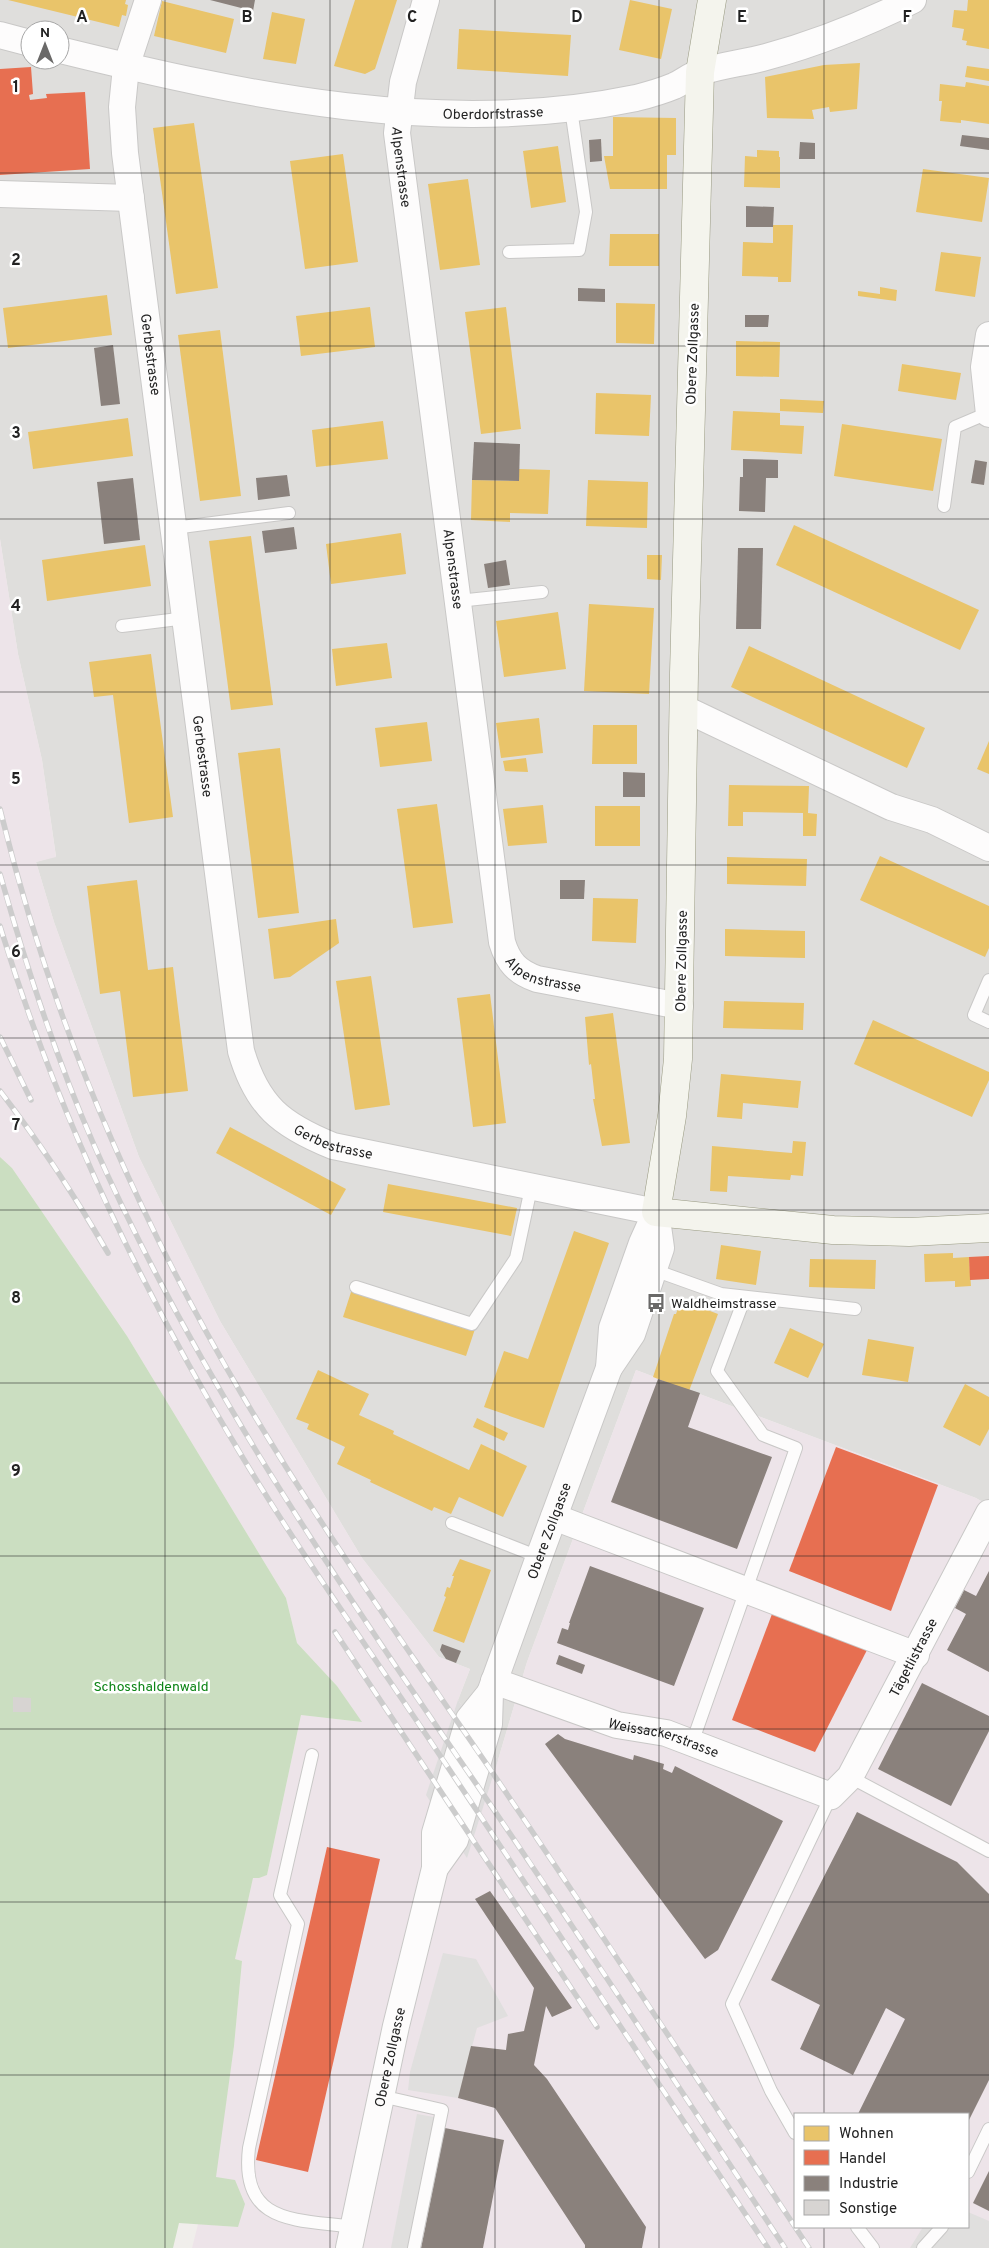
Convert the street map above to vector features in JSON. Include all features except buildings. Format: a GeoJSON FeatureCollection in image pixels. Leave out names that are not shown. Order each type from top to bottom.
{"type":"FeatureCollection","features":[{"type":"Feature","properties":{"kind":"street","name":"Gerbestrasse"},"geometry":{"type":"LineString","coordinates":[[148,0],[126,67],[122,107],[125,153],[241,1051],[248,1077],[264,1102],[286,1122],[311,1137],[333,1146],[531,1188],[656,1212]]}},
{"type":"Feature","properties":{"kind":"street","name":"Alpenstrasse"},"geometry":{"type":"LineString","coordinates":[[426,0],[403,82],[398,133],[502,942],[513,966],[524,974],[537,979],[680,1006]]}},
{"type":"Feature","properties":{"kind":"street","name":"Obere Zollgasse"},"geometry":{"type":"LineString","coordinates":[[609,1368],[612,1328],[642,1242],[656,1212],[672,1116],[680,1006],[700,72],[712,0]]}},
{"type":"Feature","properties":{"kind":"street","name":"Oberdorfstrasse"},"geometry":{"type":"LineString","coordinates":[[70,53],[126,67],[225,87],[399,113],[455,114],[571,108],[637,98],[671,87],[700,72],[764,58],[815,42],[868,23],[913,0]]}},
{"type":"Feature","properties":{"kind":"street"},"geometry":{"type":"LineString","coordinates":[[0,35],[20,40]]}},
{"type":"Feature","properties":{"kind":"street"},"geometry":{"type":"LineString","coordinates":[[0,194],[131,198]]}},
{"type":"Feature","properties":{"kind":"street"},"geometry":{"type":"LineString","coordinates":[[988,414],[984,368],[989,335]]}},
{"type":"Feature","properties":{"kind":"street"},"geometry":{"type":"LineString","coordinates":[[685,709],[891,807],[932,820],[989,848]]}},
{"type":"Feature","properties":{"kind":"street","name":"Obere Zollgasse"},"geometry":{"type":"LineString","coordinates":[[351,2238],[381,2096],[435,1868],[455,1840],[489,1724],[492,1687],[539,1557],[609,1368],[632,1334],[654,1270],[661,1248],[656,1212]]}},
{"type":"Feature","properties":{"kind":"street"},"geometry":{"type":"LineString","coordinates":[[656,1212],[833,1230],[909,1232],[989,1228]]}},
{"type":"Feature","properties":{"kind":"street","name":"Tägetlistrasse"},"geometry":{"type":"LineString","coordinates":[[831,1796],[850,1777],[916,1655],[989,1513]]}},
{"type":"Feature","properties":{"kind":"street"},"geometry":{"type":"LineString","coordinates":[[554,1517],[916,1655]]}},
{"type":"Feature","properties":{"kind":"street","name":"Weissackerstrasse"},"geometry":{"type":"LineString","coordinates":[[492,1687],[617,1725],[666,1733],[831,1796]]}},
{"type":"Feature","properties":{"kind":"lane"},"geometry":{"type":"LineString","coordinates":[[509,252],[579,250],[586,212],[571,108]]}},
{"type":"Feature","properties":{"kind":"lane"},"geometry":{"type":"LineString","coordinates":[[944,506],[955,427],[988,414]]}},
{"type":"Feature","properties":{"kind":"lane"},"geometry":{"type":"LineString","coordinates":[[174,528],[289,514]]}},
{"type":"Feature","properties":{"kind":"lane"},"geometry":{"type":"LineString","coordinates":[[458,602],[542,592]]}},
{"type":"Feature","properties":{"kind":"lane"},"geometry":{"type":"LineString","coordinates":[[122,626],[186,618]]}},
{"type":"Feature","properties":{"kind":"lane"},"geometry":{"type":"LineString","coordinates":[[989,980],[974,1015],[989,1022]]}},
{"type":"Feature","properties":{"kind":"lane"},"geometry":{"type":"LineString","coordinates":[[356,1287],[472,1324],[516,1258],[531,1188]]}},
{"type":"Feature","properties":{"kind":"lane"},"geometry":{"type":"LineString","coordinates":[[654,1270],[721,1294],[855,1308]]}},
{"type":"Feature","properties":{"kind":"lane"},"geometry":{"type":"LineString","coordinates":[[692,1743],[796,1448],[763,1435],[717,1371],[745,1297]]}},
{"type":"Feature","properties":{"kind":"lane"},"geometry":{"type":"LineString","coordinates":[[452,1524],[539,1557]]}},
{"type":"Feature","properties":{"kind":"lane"},"geometry":{"type":"LineString","coordinates":[[312,1755],[280,1895],[298,1924],[248,2148],[248,2179],[254,2195],[264,2208],[285,2218],[351,2238]]}},
{"type":"Feature","properties":{"kind":"lane"},"geometry":{"type":"LineString","coordinates":[[850,1777],[989,1851]]}},
{"type":"Feature","properties":{"kind":"lane"},"geometry":{"type":"LineString","coordinates":[[794,2131],[771,2091],[732,2004],[831,1796]]}},
{"type":"Feature","properties":{"kind":"lane"},"geometry":{"type":"LineString","coordinates":[[381,2096],[442,2110],[414,2248]]}},
{"type":"Feature","properties":{"kind":"lane"},"geometry":{"type":"LineString","coordinates":[[969,2170],[989,2129]]}},
{"type":"Feature","properties":{"kind":"lane"},"geometry":{"type":"LineString","coordinates":[[858,2228],[872,2248]]}},
{"type":"Feature","properties":{"kind":"lane"},"geometry":{"type":"LineString","coordinates":[[924,2248],[941,2228]]}},
{"type":"Feature","properties":{"kind":"shaded area"},"geometry":{"type":"Polygon","coordinates":[[[0,0],[989,0],[989,1506],[976,1498],[636,1370],[527,1662],[498,1760],[458,1700],[470,1669],[439,1657],[362,1558],[220,1321],[139,1157],[54,922],[36,862],[56,856],[42,760],[18,654],[0,539],[0,0]]]}},
{"type":"Feature","properties":{"kind":"shaded area"},"geometry":{"type":"Polygon","coordinates":[[[0,539],[18,654],[42,760],[56,857],[36,862],[54,922],[139,1157],[220,1321],[362,1558],[439,1657],[470,1669],[458,1700],[498,1760],[527,1662],[636,1370],[976,1498],[989,1506],[989,2248],[192,2248],[198,2224],[237,2227],[215,2177],[234,2046],[242,1961],[235,1959],[253,1878],[267,1875],[301,1715],[361,1722],[337,1686],[297,1643],[286,1598],[127,1336],[12,1168],[0,1157],[0,539]]]}},
{"type":"Feature","properties":{"kind":"shaded area"},"geometry":{"type":"Polygon","coordinates":[[[989,1208],[989,1215],[928,1220],[813,1219],[814,1212],[928,1213],[989,1208]]]}},
{"type":"Feature","properties":{"kind":"shaded area"},"geometry":{"type":"Polygon","coordinates":[[[443,1953],[476,1959],[508,2016],[477,2028],[458,2098],[408,2090],[410,2072],[443,1953]]]}},
{"type":"Feature","properties":{"kind":"shaded area"},"geometry":{"type":"Polygon","coordinates":[[[417,2114],[434,2117],[410,2248],[391,2248],[417,2114]]]}},
{"type":"Feature","properties":{"kind":"shaded area"},"geometry":{"type":"Polygon","coordinates":[[[969,2212],[989,2221],[989,2248],[910,2248],[922,2228],[969,2228],[969,2212]]]}},
{"type":"Feature","properties":{"kind":"green space","name":"Schosshaldenwald"},"geometry":{"type":"Polygon","coordinates":[[[0,1157],[12,1168],[127,1336],[286,1598],[297,1643],[337,1686],[362,1722],[301,1715],[267,1875],[253,1878],[235,1959],[242,1961],[234,2046],[216,2177],[235,2180],[245,2204],[238,2227],[179,2223],[173,2248],[0,2248],[0,1157]]]}},
{"type":"Feature","properties":{"kind":"pier"},"geometry":{"type":"Polygon","coordinates":[[[458,1700],[498,1760],[467,1858],[426,1795],[458,1700]]]}},
{"type":"Feature","properties":{"kind":"railway"},"geometry":{"type":"LineString","coordinates":[[0,809],[20,886],[44,962],[99,1110],[165,1254],[202,1324],[241,1393],[300,1489],[490,1769],[794,2225]]}},
{"type":"Feature","properties":{"kind":"railway"},"geometry":{"type":"LineString","coordinates":[[0,874],[42,1011],[94,1145],[172,1305],[216,1383],[261,1459],[357,1609],[540,1878],[785,2248]]}},
{"type":"Feature","properties":{"kind":"railway"},"geometry":{"type":"LineString","coordinates":[[0,926],[23,996],[75,1133],[136,1265],[206,1395],[266,1496],[314,1570],[768,2248]]}},
{"type":"Feature","properties":{"kind":"railway"},"geometry":{"type":"LineString","coordinates":[[0,1037],[31,1100]]}},
{"type":"Feature","properties":{"kind":"railway"},"geometry":{"type":"LineString","coordinates":[[0,1091],[57,1170],[108,1253]]}},
{"type":"Feature","properties":{"kind":"railway"},"geometry":{"type":"LineString","coordinates":[[335,1632],[597,2027]]}},
{"type":"Feature","properties":{"kind":"railway"},"geometry":{"type":"LineString","coordinates":[[796,2228],[809,2248]]}},
{"type":"Feature","properties":{"kind":"place","name":"Waldheimstrasse"},"geometry":{"type":"Point","coordinates":[656,1303]}}]}
